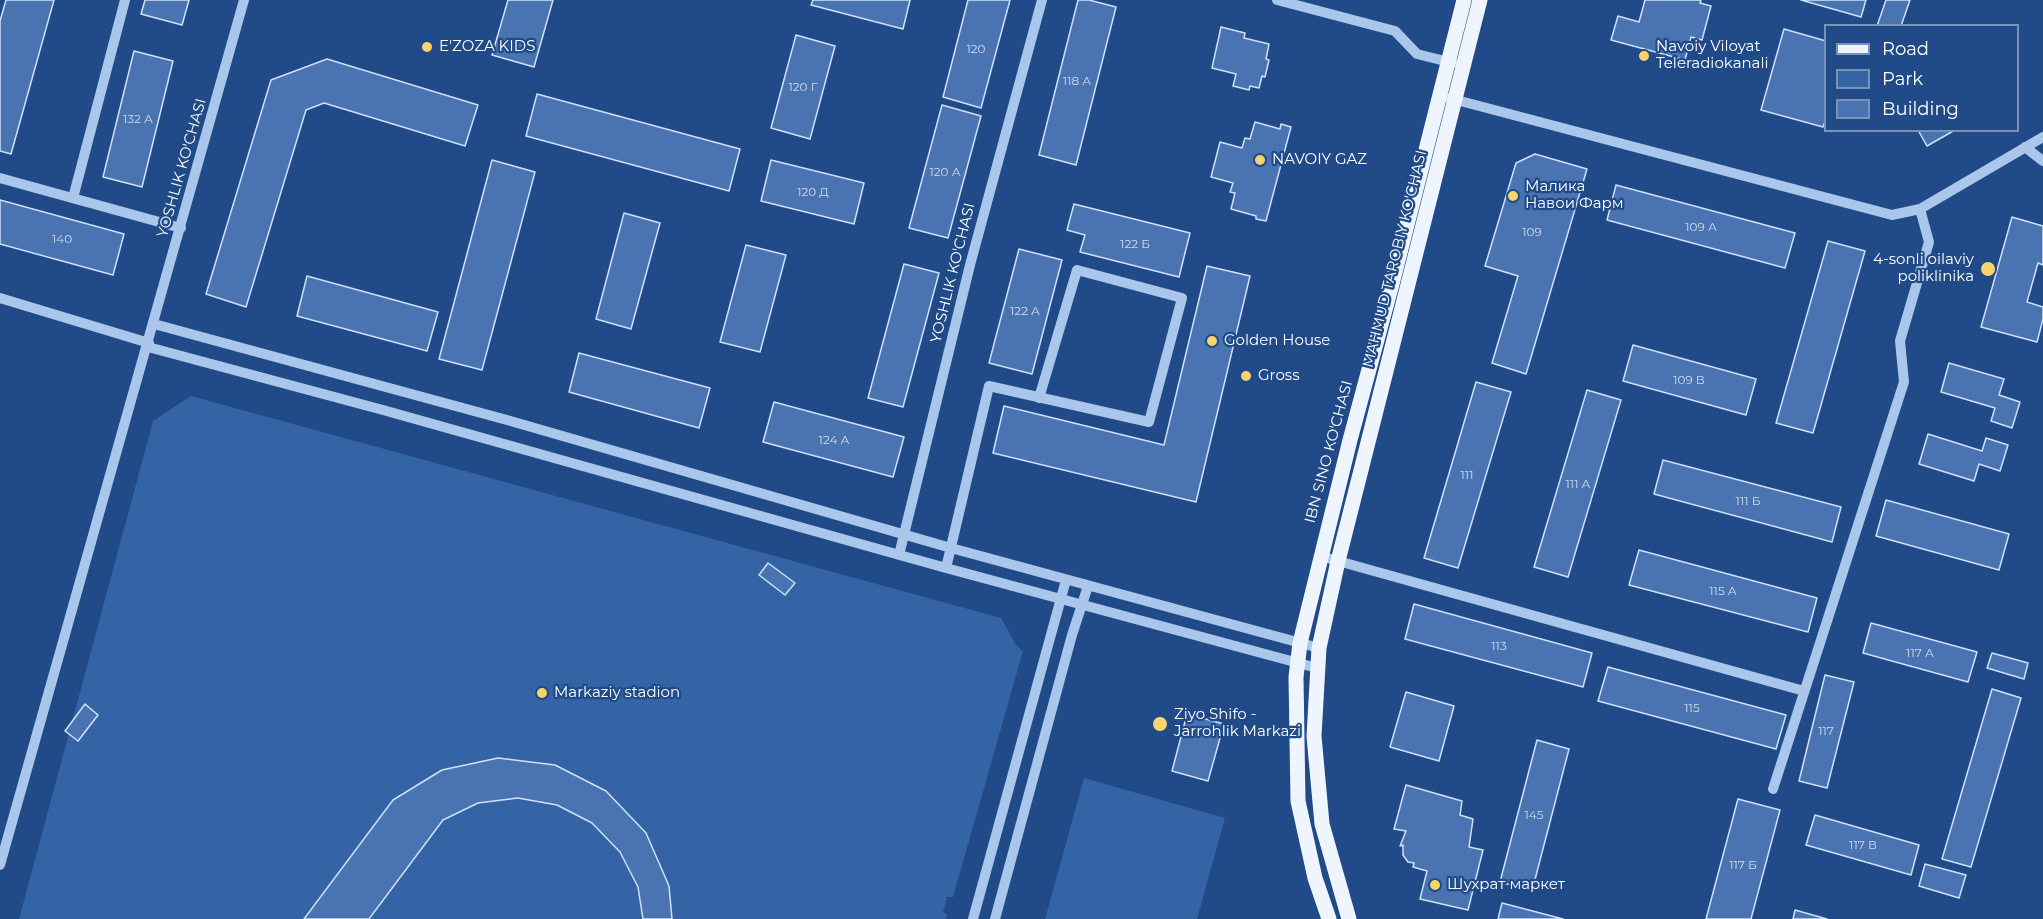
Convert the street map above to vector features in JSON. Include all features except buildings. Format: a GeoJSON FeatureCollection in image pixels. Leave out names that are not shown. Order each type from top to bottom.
{"type":"FeatureCollection","features":[{"type":"Feature","properties":{"kind":"main road"},"geometry":{"type":"LineString","coordinates":[[1455,64],[1464,0]]}},
{"type":"Feature","properties":{"kind":"main road","name":"MAHMUD TAROBIY KO'CHASI"},"geometry":{"type":"LineString","coordinates":[[1349,919],[1322,824],[1314,736],[1317,668],[1338,561],[1455,64],[1480,0]]}},
{"type":"Feature","properties":{"kind":"main road","name":"IBN SINO KO'CHASI"},"geometry":{"type":"LineString","coordinates":[[1329,919],[1315,878],[1299,801],[1297,662],[1320,556],[1447,97]]}},
{"type":"Feature","properties":{"kind":"street"},"geometry":{"type":"LineString","coordinates":[[73,198],[125,0]]}},
{"type":"Feature","properties":{"kind":"street","name":"YOSHLIK KO'CHASI"},"geometry":{"type":"LineString","coordinates":[[0,865],[244,0]]}},
{"type":"Feature","properties":{"kind":"street","name":"YOSHLIK KO'CHASI"},"geometry":{"type":"LineString","coordinates":[[899,555],[970,265],[1042,0]]}},
{"type":"Feature","properties":{"kind":"street"},"geometry":{"type":"LineString","coordinates":[[1277,0],[1395,31],[1417,54],[1455,64]]}},
{"type":"Feature","properties":{"kind":"street"},"geometry":{"type":"LineString","coordinates":[[1447,97],[1892,215],[1920,209],[2043,137]]}},
{"type":"Feature","properties":{"kind":"street"},"geometry":{"type":"LineString","coordinates":[[2025,147],[2043,161]]}},
{"type":"Feature","properties":{"kind":"street"},"geometry":{"type":"LineString","coordinates":[[0,178],[181,228]]}},
{"type":"Feature","properties":{"kind":"street"},"geometry":{"type":"LineString","coordinates":[[1773,789],[1904,382],[1900,341],[1929,242],[1920,209]]}},
{"type":"Feature","properties":{"kind":"street"},"geometry":{"type":"LineString","coordinates":[[946,568],[989,386],[1039,398],[1149,422],[1182,298],[1077,270],[1039,398]]}},
{"type":"Feature","properties":{"kind":"street"},"geometry":{"type":"LineString","coordinates":[[0,297],[148,345],[946,568],[1317,668]]}},
{"type":"Feature","properties":{"kind":"street"},"geometry":{"type":"LineString","coordinates":[[154,324],[507,420],[904,535],[1320,648]]}},
{"type":"Feature","properties":{"kind":"street"},"geometry":{"type":"LineString","coordinates":[[1320,556],[1804,691]]}},
{"type":"Feature","properties":{"kind":"street"},"geometry":{"type":"LineString","coordinates":[[1066,580],[974,915],[995,918],[1072,635],[1088,586]]}},
{"type":"Feature","properties":{"kind":"green space","name":"Markaziy stadion"},"geometry":{"type":"Polygon","coordinates":[[[191,396],[1001,618],[1016,645],[1023,651],[953,897],[947,897],[943,912],[947,914],[946,919],[19,919],[153,421],[191,396]]]}},
{"type":"Feature","properties":{"kind":"green space"},"geometry":{"type":"Polygon","coordinates":[[[1084,778],[1225,818],[1197,919],[1045,919],[1084,778]]]}},
{"type":"Feature","properties":{"kind":"place","name":"E'ZOZA KIDS"},"geometry":{"type":"Point","coordinates":[427,47]}},
{"type":"Feature","properties":{"kind":"place","name":"Navoiy Viloyat Teleradiokanali"},"geometry":{"type":"Point","coordinates":[1644,56]}},
{"type":"Feature","properties":{"kind":"place","name":"NAVOIY GAZ"},"geometry":{"type":"Point","coordinates":[1260,160]}},
{"type":"Feature","properties":{"kind":"place","name":"Малика Навои Фарм"},"geometry":{"type":"Point","coordinates":[1513,196]}},
{"type":"Feature","properties":{"kind":"place","name":"4-sonli oilaviy poliklinika"},"geometry":{"type":"Point","coordinates":[1988,269]}},
{"type":"Feature","properties":{"kind":"place","name":"Golden House"},"geometry":{"type":"Point","coordinates":[1212,341]}},
{"type":"Feature","properties":{"kind":"place","name":"Gross"},"geometry":{"type":"Point","coordinates":[1246,376]}},
{"type":"Feature","properties":{"kind":"place","name":"Markaziy stadion"},"geometry":{"type":"Point","coordinates":[542,693]}},
{"type":"Feature","properties":{"kind":"place","name":"Ziyo Shifo - Jarrohlik Markazi"},"geometry":{"type":"Point","coordinates":[1160,724]}},
{"type":"Feature","properties":{"kind":"place","name":"Шухрат маркет"},"geometry":{"type":"Point","coordinates":[1435,885]}}]}
